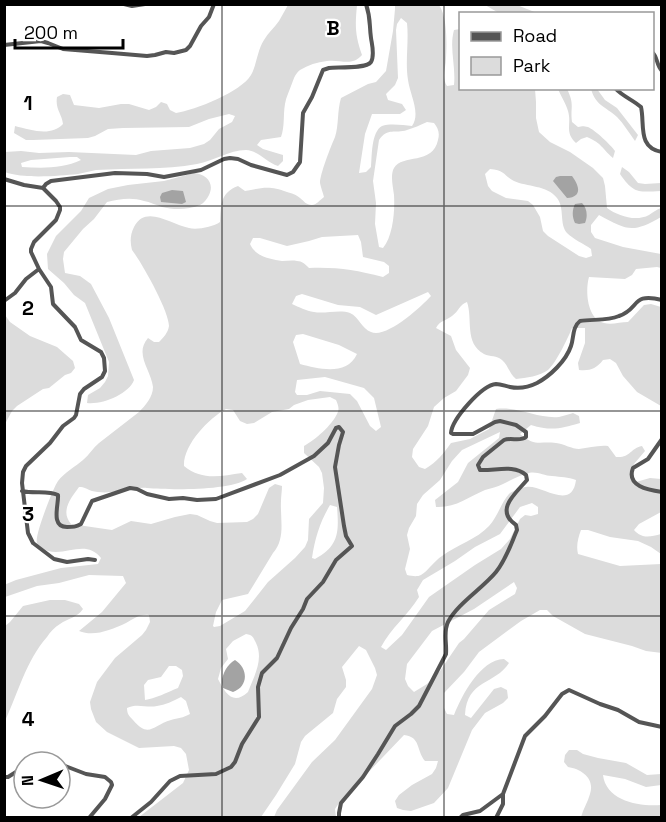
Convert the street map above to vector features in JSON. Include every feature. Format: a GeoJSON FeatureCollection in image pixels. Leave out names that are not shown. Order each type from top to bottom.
{"type":"FeatureCollection","features":[{"type":"Feature","properties":{"kind":"street"},"geometry":{"type":"LineString","coordinates":[[124,4],[132,6],[145,4]]}},
{"type":"Feature","properties":{"kind":"street"},"geometry":{"type":"LineString","coordinates":[[4,45],[40,41],[63,49],[147,56],[166,52],[174,53],[186,50],[190,46],[209,17],[214,4]]}},
{"type":"Feature","properties":{"kind":"street"},"geometry":{"type":"LineString","coordinates":[[43,188],[51,181],[115,173],[164,177],[201,170],[230,158],[287,175],[293,172],[300,162],[302,150],[300,131],[303,113],[323,70],[366,66],[371,62],[373,54],[370,16],[366,4]]}},
{"type":"Feature","properties":{"kind":"street"},"geometry":{"type":"LineString","coordinates":[[654,54],[662,70]]}},
{"type":"Feature","properties":{"kind":"street"},"geometry":{"type":"LineString","coordinates":[[617,90],[641,107],[643,135],[646,143],[652,150],[662,152]]}},
{"type":"Feature","properties":{"kind":"street"},"geometry":{"type":"LineString","coordinates":[[4,179],[43,188],[60,207],[56,220],[31,249],[39,269],[51,287],[53,304],[75,327],[81,340],[101,352],[105,371],[102,377],[80,394],[74,418],[63,426],[23,472],[22,491],[28,533],[33,543],[54,559],[71,562],[95,560]]}},
{"type":"Feature","properties":{"kind":"street"},"geometry":{"type":"LineString","coordinates":[[4,302],[39,269]]}},
{"type":"Feature","properties":{"kind":"street"},"geometry":{"type":"LineString","coordinates":[[339,818],[341,803],[363,777],[395,726],[419,706],[446,654],[447,623],[498,570],[517,530],[506,512],[510,499],[527,480],[526,475],[523,471],[512,469],[483,471],[478,465],[483,457],[504,440],[523,439],[526,437],[526,432],[516,425],[500,421],[473,434],[453,434],[451,433],[452,428],[458,418],[465,407],[490,385],[524,387],[547,376],[568,353],[575,327],[580,321],[620,316],[647,297],[662,300]]}},
{"type":"Feature","properties":{"kind":"street"},"geometry":{"type":"LineString","coordinates":[[22,491],[55,493],[59,498],[56,508],[60,526],[78,526],[92,501],[127,488],[169,499],[216,499],[280,475],[315,456],[328,443],[336,428],[339,427],[343,432],[335,467],[346,536],[352,546],[336,560],[323,582],[307,599],[277,657],[262,673],[258,687],[259,717],[242,744],[235,762],[231,767],[216,774],[180,776],[170,781],[131,818]]}},
{"type":"Feature","properties":{"kind":"street"},"geometry":{"type":"LineString","coordinates":[[662,439],[648,459],[633,468],[631,476],[633,482],[639,487],[662,492]]}},
{"type":"Feature","properties":{"kind":"street"},"geometry":{"type":"LineString","coordinates":[[496,818],[503,804],[503,794],[525,736],[562,694],[569,690],[618,710],[639,722],[662,727]]}},
{"type":"Feature","properties":{"kind":"street"},"geometry":{"type":"LineString","coordinates":[[72,768],[86,774],[105,777],[111,782],[112,785],[105,799],[89,818]]}},
{"type":"Feature","properties":{"kind":"street"},"geometry":{"type":"LineString","coordinates":[[460,818],[463,815],[480,812],[503,794]]}},
{"type":"Feature","properties":{"kind":"green space"},"geometry":{"type":"Polygon","coordinates":[[[288,5],[357,5],[356,30],[362,55],[350,62],[316,63],[303,68],[296,74],[285,101],[281,137],[261,140],[257,145],[283,155],[283,161],[278,166],[255,152],[246,150],[197,164],[172,167],[96,170],[51,176],[21,176],[5,172],[5,152],[136,155],[204,144],[219,129],[232,122],[235,116],[229,114],[189,127],[108,129],[88,138],[26,140],[14,133],[15,126],[40,131],[58,128],[63,124],[57,97],[63,94],[70,95],[74,105],[99,108],[129,104],[149,110],[161,102],[167,104],[170,110],[176,113],[228,94],[251,75],[262,44],[288,5]],[[77,157],[31,160],[21,163],[22,167],[52,167],[81,160],[77,157]]]}},
{"type":"Feature","properties":{"kind":"green space"},"geometry":{"type":"Polygon","coordinates":[[[395,5],[439,5],[444,16],[446,30],[444,76],[447,86],[454,85],[453,37],[454,30],[459,29],[459,90],[535,90],[539,132],[550,142],[593,168],[603,178],[607,208],[622,216],[638,218],[661,208],[661,217],[636,228],[623,227],[599,215],[591,225],[591,232],[595,238],[623,247],[661,254],[661,268],[636,269],[625,279],[589,277],[587,290],[594,316],[604,323],[628,322],[644,305],[651,304],[661,307],[661,406],[637,392],[623,376],[616,363],[610,359],[603,360],[592,369],[579,370],[578,363],[585,343],[585,328],[572,328],[565,344],[548,370],[537,375],[516,379],[502,360],[484,354],[474,344],[471,337],[467,302],[452,316],[439,323],[436,328],[451,336],[456,350],[470,368],[468,375],[456,391],[434,407],[428,426],[413,449],[412,457],[419,467],[425,469],[440,458],[451,443],[470,439],[489,429],[496,409],[512,409],[551,417],[573,413],[579,416],[580,423],[561,428],[550,429],[531,425],[520,434],[534,442],[556,443],[579,449],[608,446],[616,457],[625,456],[642,446],[645,451],[634,464],[631,472],[636,482],[650,478],[661,479],[661,512],[639,524],[634,530],[646,536],[661,534],[661,554],[638,541],[610,537],[588,530],[581,530],[577,551],[578,554],[620,566],[661,564],[662,653],[646,651],[585,634],[553,616],[547,610],[540,610],[479,652],[444,693],[444,708],[447,714],[454,715],[467,689],[487,665],[504,659],[509,663],[471,695],[465,715],[471,718],[494,689],[501,687],[507,690],[508,698],[485,713],[472,730],[448,788],[434,803],[411,811],[397,808],[395,801],[399,795],[432,774],[438,761],[425,761],[416,741],[404,735],[339,803],[335,809],[336,817],[274,817],[312,762],[335,740],[372,689],[377,675],[375,668],[366,650],[359,646],[342,667],[346,687],[337,699],[333,713],[305,736],[295,764],[261,817],[139,817],[183,783],[189,770],[186,754],[181,748],[174,746],[139,748],[107,732],[96,722],[90,702],[97,682],[115,658],[146,630],[150,622],[149,615],[139,616],[102,632],[79,631],[102,612],[126,583],[123,576],[89,575],[37,586],[5,597],[4,585],[61,568],[98,564],[101,558],[95,552],[83,549],[48,551],[37,543],[37,539],[44,512],[58,481],[99,443],[139,412],[152,394],[152,381],[143,356],[144,344],[148,338],[159,342],[169,326],[160,299],[132,250],[131,238],[134,227],[139,220],[152,216],[192,229],[213,225],[220,222],[221,205],[225,196],[238,186],[245,191],[275,188],[296,195],[308,204],[314,205],[318,202],[324,197],[320,179],[336,132],[341,98],[376,82],[386,71],[395,5]],[[401,18],[396,30],[398,78],[386,94],[388,100],[402,104],[406,110],[400,114],[372,114],[365,134],[359,173],[366,172],[371,167],[373,145],[378,129],[382,126],[397,124],[412,126],[414,121],[415,110],[407,73],[407,23],[401,18]],[[427,122],[403,131],[389,132],[379,140],[373,181],[376,203],[375,224],[379,247],[383,248],[386,243],[393,223],[392,178],[394,168],[404,161],[424,156],[435,148],[439,135],[437,127],[434,123],[427,122]],[[490,169],[485,174],[492,191],[506,198],[528,201],[540,217],[543,231],[548,236],[579,256],[586,258],[592,256],[591,249],[567,233],[563,225],[561,206],[553,194],[542,188],[519,183],[502,172],[490,169]],[[358,235],[322,237],[287,246],[253,238],[250,244],[263,256],[282,261],[300,262],[309,268],[364,272],[383,277],[389,273],[389,266],[384,262],[363,257],[358,235]],[[428,292],[376,315],[360,307],[338,305],[302,294],[296,296],[292,304],[314,312],[350,313],[368,330],[377,333],[403,321],[431,296],[428,292]],[[303,334],[296,335],[293,342],[300,364],[316,368],[332,369],[347,366],[357,354],[339,345],[303,334]],[[325,377],[297,380],[295,392],[297,395],[320,391],[350,394],[357,401],[370,426],[376,431],[381,427],[374,398],[364,388],[325,377]],[[330,397],[308,400],[289,409],[272,412],[254,423],[247,424],[240,421],[233,410],[226,409],[205,425],[192,441],[184,466],[191,471],[205,476],[242,473],[247,479],[227,486],[198,489],[142,488],[103,492],[79,487],[68,505],[66,514],[68,519],[71,524],[112,530],[131,521],[151,524],[190,514],[217,523],[247,522],[258,514],[269,488],[275,484],[282,486],[280,541],[248,594],[222,600],[213,626],[220,626],[245,611],[268,582],[305,547],[308,540],[309,519],[323,503],[322,473],[304,453],[304,446],[331,423],[339,409],[336,400],[330,397]],[[500,432],[462,450],[440,480],[423,495],[417,504],[416,516],[407,535],[410,549],[405,569],[407,575],[421,575],[436,560],[484,531],[492,523],[506,497],[512,492],[524,487],[532,487],[555,494],[569,494],[576,480],[529,473],[456,504],[436,507],[435,500],[458,482],[468,463],[499,438],[500,432]],[[532,503],[520,507],[500,534],[423,580],[417,590],[419,597],[381,647],[386,650],[402,635],[429,597],[501,549],[510,539],[520,519],[525,515],[538,514],[538,507],[532,503]],[[330,505],[316,537],[312,558],[315,559],[329,549],[336,538],[337,507],[330,505]],[[514,582],[474,609],[432,631],[407,664],[405,679],[414,692],[427,684],[440,671],[459,643],[489,610],[515,594],[517,588],[514,582]],[[246,634],[233,641],[226,649],[228,659],[221,668],[218,679],[230,696],[238,698],[248,692],[259,662],[258,649],[252,637],[246,634]],[[169,666],[161,677],[148,680],[144,685],[145,700],[178,688],[183,676],[182,670],[176,666],[169,666]],[[181,697],[163,705],[127,708],[127,712],[138,726],[147,730],[151,729],[190,714],[186,701],[181,697]]]}},
{"type":"Feature","properties":{"kind":"green space"},"geometry":{"type":"Polygon","coordinates":[[[485,5],[517,5],[534,12],[497,12],[485,5]]]}},
{"type":"Feature","properties":{"kind":"green space"},"geometry":{"type":"Polygon","coordinates":[[[558,90],[567,90],[572,103],[572,122],[578,127],[588,127],[603,138],[615,151],[613,158],[599,144],[587,137],[576,143],[572,139],[569,131],[568,111],[558,90]]]}},
{"type":"Feature","properties":{"kind":"green space"},"geometry":{"type":"Polygon","coordinates":[[[591,90],[598,90],[605,100],[617,108],[638,135],[635,141],[617,117],[593,95],[591,90]]]}},
{"type":"Feature","properties":{"kind":"green space"},"geometry":{"type":"Polygon","coordinates":[[[622,167],[638,183],[661,183],[661,191],[642,191],[633,188],[620,174],[622,167]]]}},
{"type":"Feature","properties":{"kind":"green space"},"geometry":{"type":"Polygon","coordinates":[[[194,173],[206,177],[211,187],[209,195],[201,204],[191,208],[176,209],[135,199],[107,202],[64,252],[65,273],[80,276],[91,284],[109,318],[134,380],[127,390],[114,398],[87,403],[88,395],[105,382],[109,362],[85,303],[48,269],[47,254],[56,236],[81,211],[89,198],[108,189],[164,181],[194,173]]]}},
{"type":"Feature","properties":{"kind":"green space"},"geometry":{"type":"Polygon","coordinates":[[[5,315],[10,322],[30,336],[57,347],[73,361],[75,368],[49,388],[43,389],[17,406],[5,424],[5,315]]]}},
{"type":"Feature","properties":{"kind":"green space"},"geometry":{"type":"Polygon","coordinates":[[[50,600],[65,600],[79,604],[83,609],[54,628],[33,656],[5,721],[5,626],[23,606],[50,600]]]}},
{"type":"Feature","properties":{"kind":"green space"},"geometry":{"type":"Polygon","coordinates":[[[569,750],[626,763],[647,775],[661,774],[661,785],[646,787],[625,779],[603,775],[605,784],[617,796],[634,803],[661,805],[661,817],[581,817],[590,794],[591,784],[582,772],[568,767],[564,762],[569,750]]]}},
{"type":"Feature","properties":{"kind":"shaded area"},"geometry":{"type":"Polygon","coordinates":[[[560,176],[572,176],[578,187],[576,195],[567,198],[553,181],[560,176]]]}},
{"type":"Feature","properties":{"kind":"shaded area"},"geometry":{"type":"Polygon","coordinates":[[[172,190],[183,191],[186,202],[182,204],[161,202],[162,193],[172,190]]]}},
{"type":"Feature","properties":{"kind":"shaded area"},"geometry":{"type":"Polygon","coordinates":[[[582,203],[586,210],[586,218],[585,223],[579,224],[575,223],[573,211],[575,204],[582,203]]]}},
{"type":"Feature","properties":{"kind":"shaded area"},"geometry":{"type":"Polygon","coordinates":[[[235,660],[243,668],[245,678],[242,686],[233,692],[223,688],[222,680],[226,668],[235,660]]]}}]}
